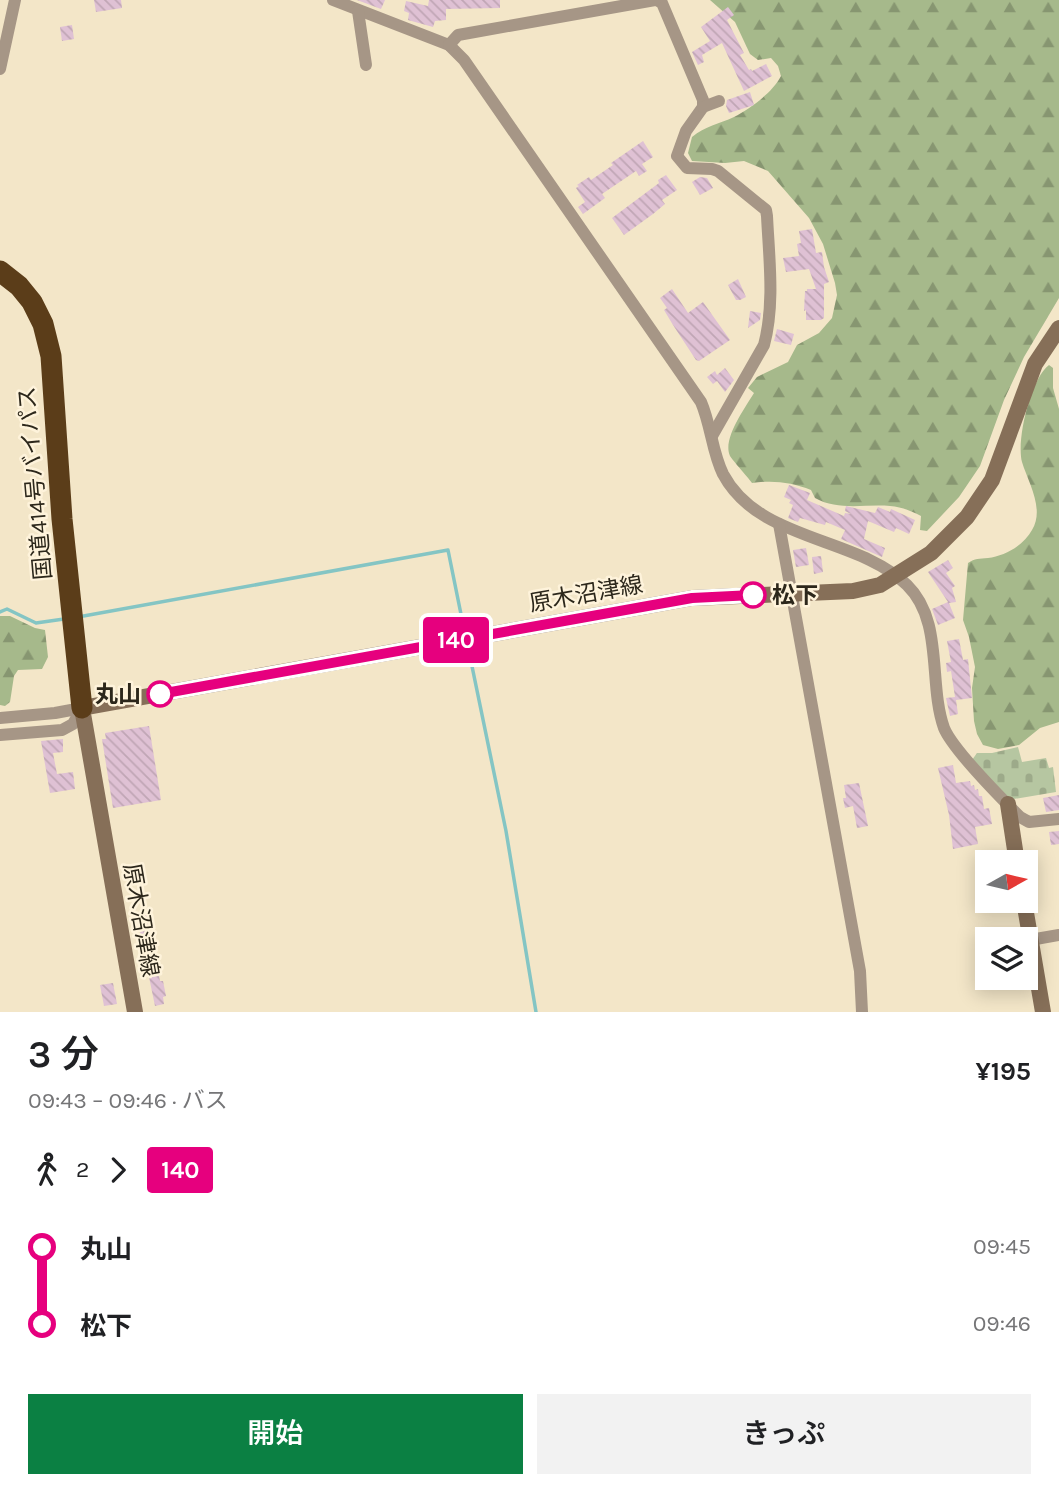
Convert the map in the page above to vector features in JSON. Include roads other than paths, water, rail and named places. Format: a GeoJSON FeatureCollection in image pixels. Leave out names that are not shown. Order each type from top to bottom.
{"type":"FeatureCollection","features":[{"type":"Feature","properties":{"kind":"highway","name":"国道414号バイパス"},"geometry":{"type":"LineString","coordinates":[[0,271],[19,286],[32,302],[43,324],[51,356],[62,519],[82,708]]}},
{"type":"Feature","properties":{"kind":"main road","name":"原木沼津線"},"geometry":{"type":"LineString","coordinates":[[135,1012],[82,708],[692,598],[853,591],[880,585],[931,553],[967,517],[992,480],[1035,364],[1059,328]]}},
{"type":"Feature","properties":{"kind":"main road"},"geometry":{"type":"LineString","coordinates":[[1008,804],[1015,850]]}},
{"type":"Feature","properties":{"kind":"main road"},"geometry":{"type":"LineString","coordinates":[[1038,984],[1043,1012]]}},
{"type":"Feature","properties":{"kind":"street"},"geometry":{"type":"LineString","coordinates":[[0,69],[15,0]]}},
{"type":"Feature","properties":{"kind":"street"},"geometry":{"type":"LineString","coordinates":[[334,0],[449,45],[464,60],[701,402],[723,474],[734,489],[763,515],[881,566],[914,593],[930,631],[945,728],[962,754],[1008,804],[1029,822],[1059,819]]}},
{"type":"Feature","properties":{"kind":"street"},"geometry":{"type":"LineString","coordinates":[[449,45],[458,35],[656,0],[662,3],[703,100],[703,107]]}},
{"type":"Feature","properties":{"kind":"street"},"geometry":{"type":"LineString","coordinates":[[358,10],[366,65]]}},
{"type":"Feature","properties":{"kind":"street"},"geometry":{"type":"LineString","coordinates":[[676,36],[689,29]]}},
{"type":"Feature","properties":{"kind":"street"},"geometry":{"type":"LineString","coordinates":[[691,73],[705,66]]}},
{"type":"Feature","properties":{"kind":"street"},"geometry":{"type":"LineString","coordinates":[[712,436],[764,345],[770,289],[766,210],[718,171],[687,168],[677,156],[686,131],[703,107],[719,101]]}},
{"type":"Feature","properties":{"kind":"street"},"geometry":{"type":"LineString","coordinates":[[779,524],[860,971],[862,1012]]}},
{"type":"Feature","properties":{"kind":"street"},"geometry":{"type":"LineString","coordinates":[[0,718],[82,708]]}},
{"type":"Feature","properties":{"kind":"street"},"geometry":{"type":"LineString","coordinates":[[0,735],[62,730],[73,724],[82,708]]}},
{"type":"Feature","properties":{"kind":"street"},"geometry":{"type":"LineString","coordinates":[[1038,939],[1059,935]]}},
{"type":"Feature","properties":{"kind":"waterway"},"geometry":{"type":"LineString","coordinates":[[78,617],[448,550],[465,634]]}},
{"type":"Feature","properties":{"kind":"waterway"},"geometry":{"type":"LineString","coordinates":[[0,612],[7,609],[36,623],[64,619]]}},
{"type":"Feature","properties":{"kind":"waterway"},"geometry":{"type":"LineString","coordinates":[[467,642],[506,831],[536,1012]]}},
{"type":"Feature","properties":{"kind":"place","name":"松下"},"geometry":{"type":"Point","coordinates":[753,595]}},
{"type":"Feature","properties":{"kind":"place","name":"丸山"},"geometry":{"type":"Point","coordinates":[160,694]}}]}
